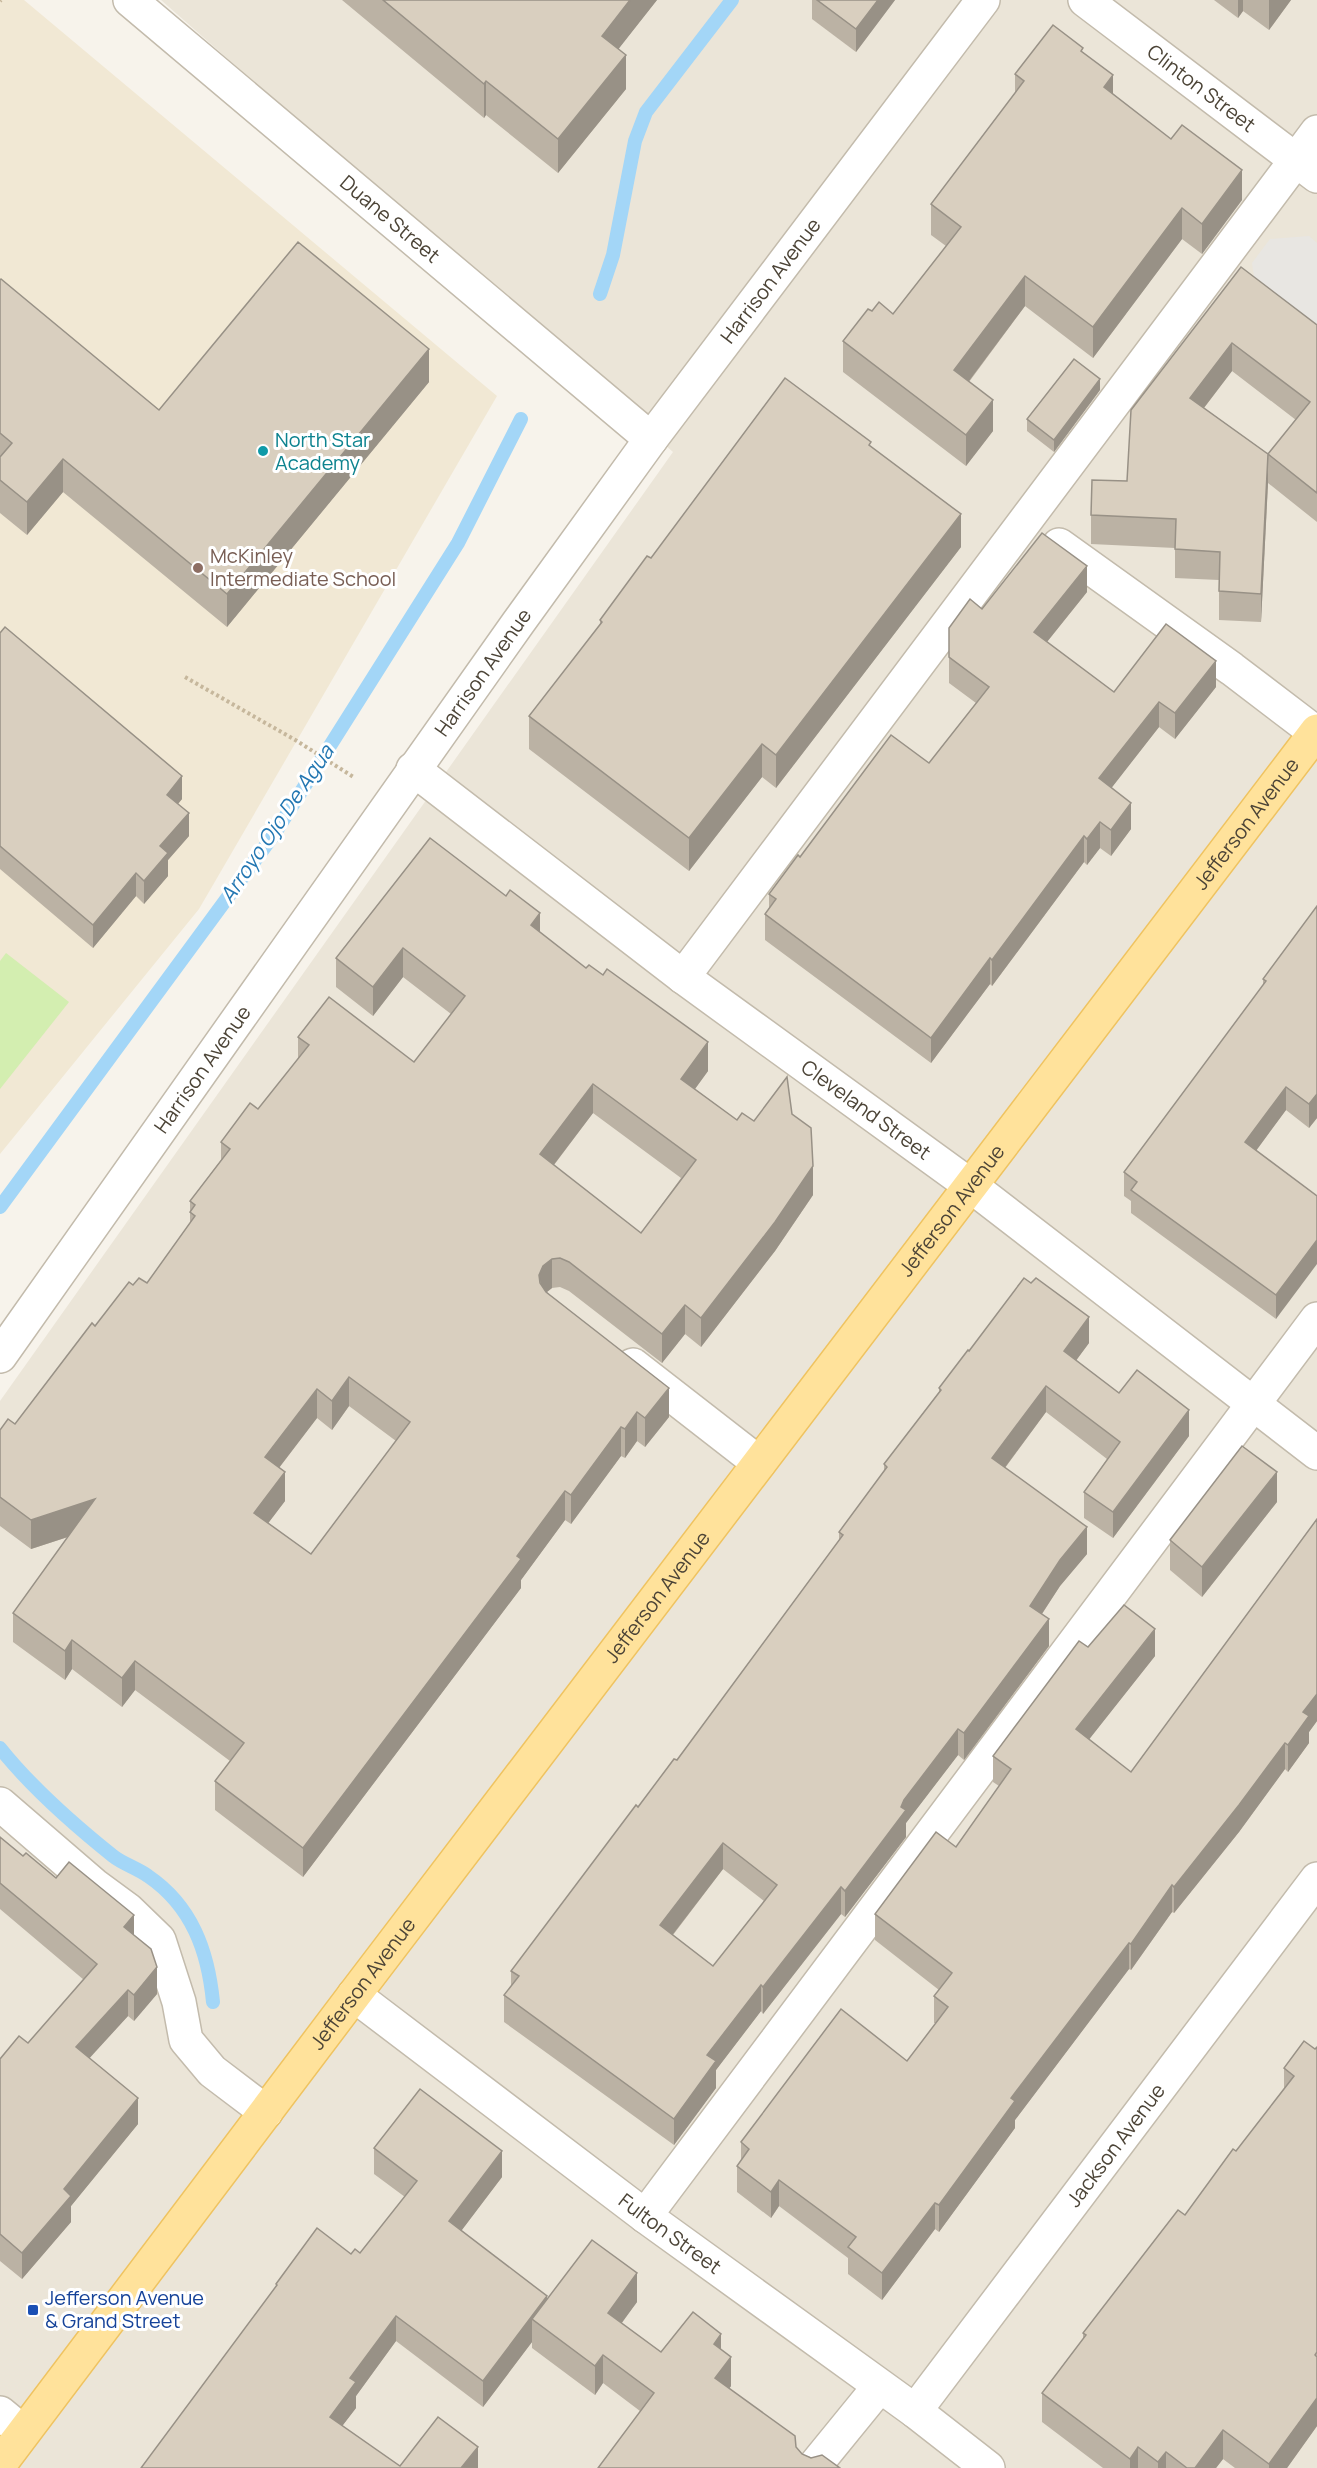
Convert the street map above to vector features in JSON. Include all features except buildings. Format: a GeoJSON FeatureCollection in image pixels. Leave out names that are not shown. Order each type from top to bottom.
{"type":"FeatureCollection","features":[{"type":"Feature","properties":{"kind":"main road","name":"Jefferson Avenue"},"geometry":{"type":"LineString","coordinates":[[0,2464],[11,2423],[266,2112],[1316,732]]}},
{"type":"Feature","properties":{"kind":"street","name":"Duane Street"},"geometry":{"type":"LineString","coordinates":[[130,0],[651,439]]}},
{"type":"Feature","properties":{"kind":"street","name":"Harrison Avenue"},"geometry":{"type":"LineString","coordinates":[[0,1356],[378,824],[413,769],[651,439],[983,0]]}},
{"type":"Feature","properties":{"kind":"street","name":"Clinton Street"},"geometry":{"type":"LineString","coordinates":[[1085,0],[1307,168]]}},
{"type":"Feature","properties":{"kind":"street"},"geometry":{"type":"LineString","coordinates":[[683,977],[1307,168],[1317,132]]}},
{"type":"Feature","properties":{"kind":"street"},"geometry":{"type":"LineString","coordinates":[[1059,545],[1316,732]]}},
{"type":"Feature","properties":{"kind":"street","name":"Cleveland Street"},"geometry":{"type":"LineString","coordinates":[[413,769],[683,977],[971,1186],[1317,1453]]}},
{"type":"Feature","properties":{"kind":"street"},"geometry":{"type":"LineString","coordinates":[[645,2216],[1317,1319]]}},
{"type":"Feature","properties":{"kind":"street"},"geometry":{"type":"LineString","coordinates":[[614,1350],[759,1463]]}},
{"type":"Feature","properties":{"kind":"street"},"geometry":{"type":"LineString","coordinates":[[0,1804],[94,1885],[128,1910],[159,1940],[179,2002],[186,2040],[212,2071],[266,2112]]}},
{"type":"Feature","properties":{"kind":"street","name":"Jackson Avenue"},"geometry":{"type":"LineString","coordinates":[[915,2411],[1317,1880]]}},
{"type":"Feature","properties":{"kind":"street","name":"Fulton Street"},"geometry":{"type":"LineString","coordinates":[[354,1995],[645,2216],[915,2411],[988,2468]]}},
{"type":"Feature","properties":{"kind":"street"},"geometry":{"type":"LineString","coordinates":[[813,2468],[879,2387]]}},
{"type":"Feature","properties":{"kind":"path"},"geometry":{"type":"LineString","coordinates":[[185,677],[297,741],[355,778]]}},
{"type":"Feature","properties":{"kind":"shaded area","name":"McKinley Intermediate School"},"geometry":{"type":"Polygon","coordinates":[[[0,0],[24,0],[497,396],[199,909],[0,1154],[0,0]]]}},
{"type":"Feature","properties":{"kind":"shaded area"},"geometry":{"type":"Polygon","coordinates":[[[161,0],[1317,0],[1317,2468],[0,2468],[0,1401],[673,452],[161,0]]]}},
{"type":"Feature","properties":{"kind":"shaded area"},"geometry":{"type":"Polygon","coordinates":[[[1309,236],[1317,243],[1317,342],[1257,297],[1252,263],[1270,239],[1309,236]]]}},
{"type":"Feature","properties":{"kind":"green space"},"geometry":{"type":"Polygon","coordinates":[[[6,953],[69,1002],[0,1089],[0,961],[6,953]]]}},
{"type":"Feature","properties":{"kind":"waterway","name":"Arroyo Ojo De Agua"},"geometry":{"type":"LineString","coordinates":[[600,294],[613,255],[635,141],[646,112],[732,0]]}},
{"type":"Feature","properties":{"kind":"waterway","name":"Arroyo Ojo De Agua"},"geometry":{"type":"LineString","coordinates":[[0,1207],[275,833],[458,543],[521,419]]}},
{"type":"Feature","properties":{"kind":"waterway","name":"Arroyo Ojo De Agua"},"geometry":{"type":"LineString","coordinates":[[0,1748],[39,1791],[83,1831],[117,1859],[148,1876],[176,1901],[187,1916],[202,1948],[211,1983],[213,2002]]}},
{"type":"Feature","properties":{"kind":"place","name":"North Star Academy"},"geometry":{"type":"Point","coordinates":[263,451]}},
{"type":"Feature","properties":{"kind":"place","name":"McKinley Intermediate School"},"geometry":{"type":"Point","coordinates":[198,568]}},
{"type":"Feature","properties":{"kind":"place","name":"Jefferson Avenue & Grand Street"},"geometry":{"type":"Point","coordinates":[33,2310]}}]}
